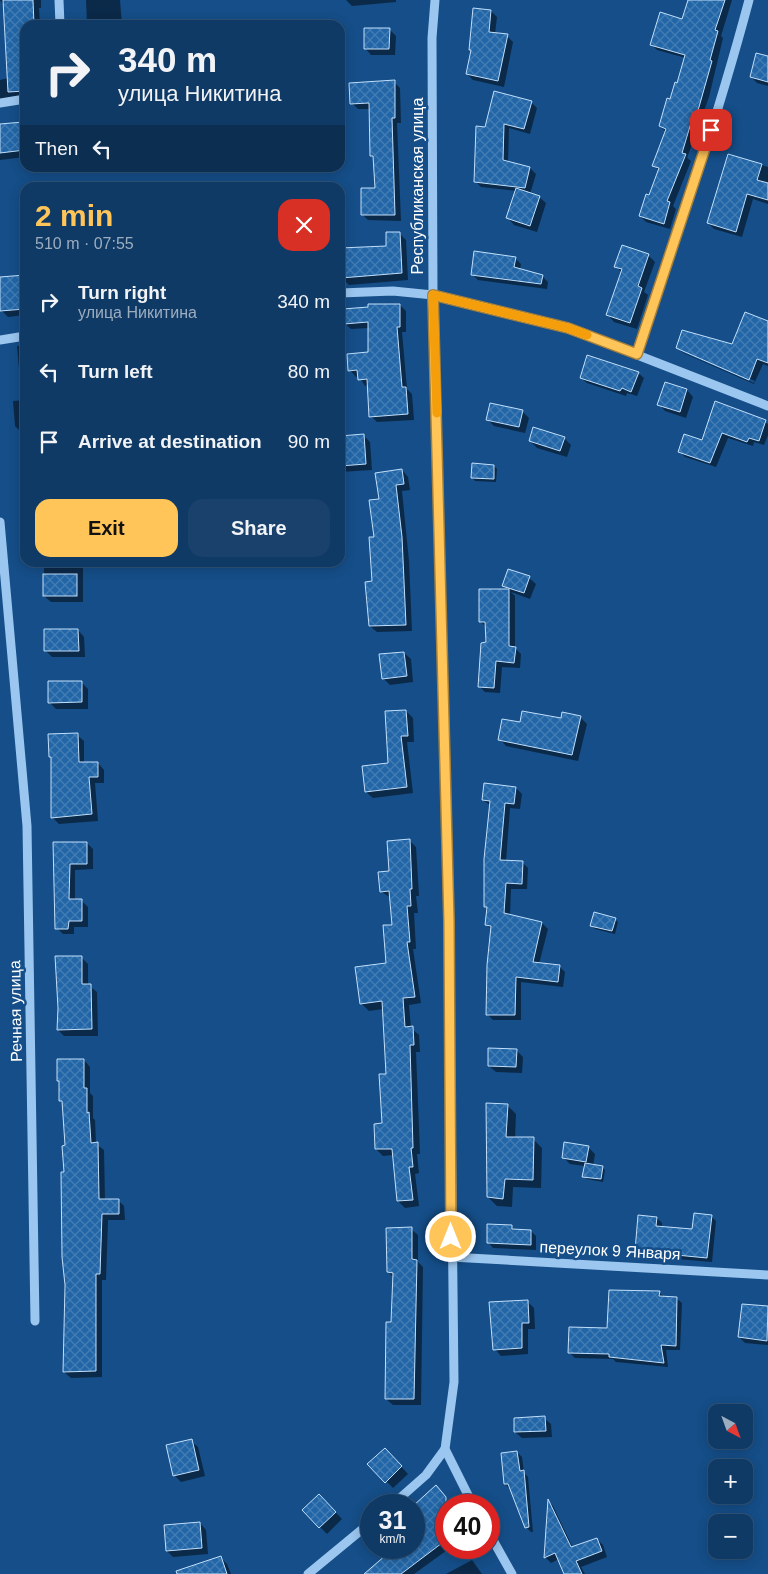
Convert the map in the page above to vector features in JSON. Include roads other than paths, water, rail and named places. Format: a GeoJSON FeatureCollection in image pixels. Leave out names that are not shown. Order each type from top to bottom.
{"type":"FeatureCollection","features":[{"type":"Feature","properties":{"kind":"street"},"geometry":{"type":"LineString","coordinates":[[59,0],[60,20]]}},
{"type":"Feature","properties":{"kind":"street","name":"Республиканская улица"},"geometry":{"type":"LineString","coordinates":[[435,0],[432,48],[433,295],[449,922],[451,1257],[454,1382],[445,1449]]}},
{"type":"Feature","properties":{"kind":"street"},"geometry":{"type":"LineString","coordinates":[[637,354],[676,241],[726,84],[749,0]]}},
{"type":"Feature","properties":{"kind":"street"},"geometry":{"type":"LineString","coordinates":[[0,104],[20,100]]}},
{"type":"Feature","properties":{"kind":"street"},"geometry":{"type":"LineString","coordinates":[[345,293],[393,291],[433,295],[568,328],[768,406]]}},
{"type":"Feature","properties":{"kind":"street"},"geometry":{"type":"LineString","coordinates":[[0,340],[20,337]]}},
{"type":"Feature","properties":{"kind":"street","name":"Речная улица"},"geometry":{"type":"LineString","coordinates":[[0,522],[27,826],[35,1321]]}},
{"type":"Feature","properties":{"kind":"street","name":"переулок 9 Января"},"geometry":{"type":"LineString","coordinates":[[451,1257],[768,1274]]}},
{"type":"Feature","properties":{"kind":"street"},"geometry":{"type":"LineString","coordinates":[[404,1494],[426,1475],[445,1449],[468,1494]]}},
{"type":"Feature","properties":{"kind":"street"},"geometry":{"type":"LineString","coordinates":[[308,1574],[360,1531]]}},
{"type":"Feature","properties":{"kind":"street"},"geometry":{"type":"LineString","coordinates":[[500,1553],[512,1574]]}}]}
